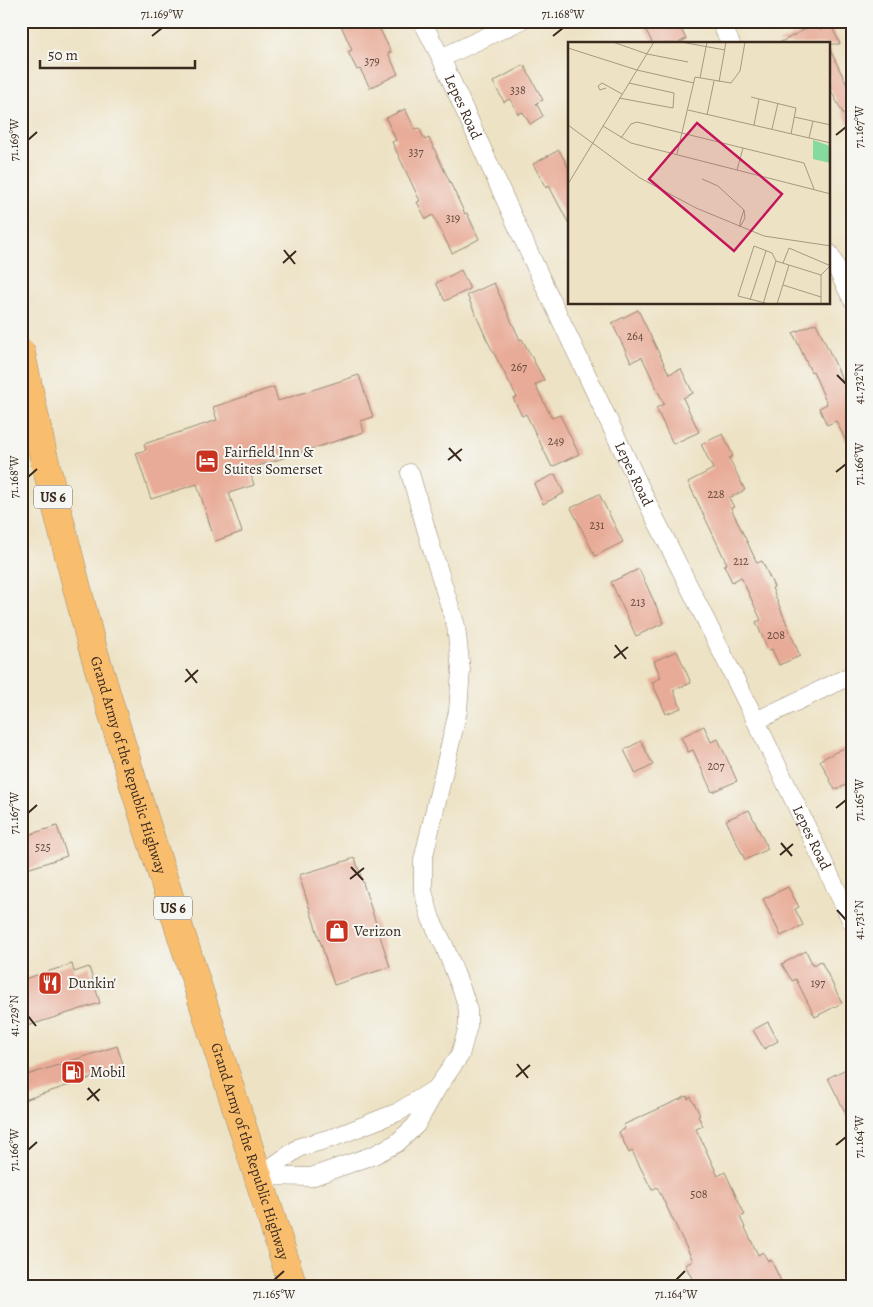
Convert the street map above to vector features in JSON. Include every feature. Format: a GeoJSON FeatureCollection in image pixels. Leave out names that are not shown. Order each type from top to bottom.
{"type":"FeatureCollection","features":[{"type":"Feature","properties":{"kind":"main road","name":"Grand Army of the Republic Highway"},"geometry":{"type":"LineString","coordinates":[[21,353],[44,459],[90,639],[134,789],[293,1286]]}},
{"type":"Feature","properties":{"kind":"street","name":"Lepes Road"},"geometry":{"type":"LineString","coordinates":[[422,21],[441,58],[538,272],[651,510],[756,721],[852,922]]}},
{"type":"Feature","properties":{"kind":"street"},"geometry":{"type":"LineString","coordinates":[[441,58],[520,21]]}},
{"type":"Feature","properties":{"kind":"street"},"geometry":{"type":"LineString","coordinates":[[720,21],[730,42]]}},
{"type":"Feature","properties":{"kind":"street"},"geometry":{"type":"LineString","coordinates":[[830,254],[852,299]]}},
{"type":"Feature","properties":{"kind":"street"},"geometry":{"type":"LineString","coordinates":[[259,1176],[311,1177],[374,1156],[397,1143],[416,1125],[460,1055],[468,1026],[468,1010],[463,994],[444,945],[431,918],[423,891],[423,860],[458,711],[461,670],[456,626],[410,473]]}},
{"type":"Feature","properties":{"kind":"street"},"geometry":{"type":"LineString","coordinates":[[756,721],[852,675]]}},
{"type":"Feature","properties":{"kind":"street"},"geometry":{"type":"LineString","coordinates":[[259,1176],[300,1147],[335,1137],[398,1112],[438,1088]]}},
{"type":"Feature","properties":{"kind":"building"},"geometry":{"type":"Polygon","coordinates":[[[339,21],[376,21],[391,52],[388,53],[398,74],[370,88],[360,69],[357,70],[348,52],[352,50],[339,21]]]}},
{"type":"Feature","properties":{"kind":"building"},"geometry":{"type":"Polygon","coordinates":[[[641,21],[677,21],[686,39],[680,42],[652,42],[641,21]]]}},
{"type":"Feature","properties":{"kind":"building"},"geometry":{"type":"Polygon","coordinates":[[[817,23],[820,30],[831,25],[840,44],[830,44],[830,42],[781,42],[817,23]]]}},
{"type":"Feature","properties":{"kind":"building"},"geometry":{"type":"Polygon","coordinates":[[[830,50],[852,95],[852,130],[830,89],[830,50]]]}},
{"type":"Feature","properties":{"kind":"building"},"geometry":{"type":"Polygon","coordinates":[[[524,65],[543,100],[536,103],[543,116],[530,124],[523,112],[518,114],[510,99],[504,102],[493,82],[524,65]]]}},
{"type":"Feature","properties":{"kind":"building"},"geometry":{"type":"Polygon","coordinates":[[[405,109],[415,129],[419,128],[425,140],[429,138],[479,239],[452,253],[433,215],[426,219],[417,202],[420,201],[392,142],[396,140],[386,118],[405,109]]]}},
{"type":"Feature","properties":{"kind":"building"},"geometry":{"type":"Polygon","coordinates":[[[559,150],[568,167],[568,222],[549,186],[546,188],[533,164],[559,150]]]}},
{"type":"Feature","properties":{"kind":"building"},"geometry":{"type":"Polygon","coordinates":[[[461,270],[470,289],[445,301],[436,283],[461,270]]]}},
{"type":"Feature","properties":{"kind":"building"},"geometry":{"type":"Polygon","coordinates":[[[494,283],[520,340],[522,339],[544,380],[535,385],[552,418],[560,415],[579,454],[552,467],[526,414],[522,416],[513,398],[517,397],[487,340],[467,295],[494,283]]]}},
{"type":"Feature","properties":{"kind":"building"},"geometry":{"type":"Polygon","coordinates":[[[638,310],[669,374],[681,369],[693,393],[683,398],[699,432],[673,444],[656,408],[664,404],[642,357],[631,362],[612,323],[638,310]]]}},
{"type":"Feature","properties":{"kind":"building"},"geometry":{"type":"Polygon","coordinates":[[[816,323],[844,383],[852,380],[852,453],[836,421],[827,425],[819,408],[827,404],[813,371],[811,372],[793,333],[816,323]]]}},
{"type":"Feature","properties":{"kind":"building","name":"Fairfield Inn & Suites Somerset"},"geometry":{"type":"Polygon","coordinates":[[[359,375],[373,417],[361,421],[364,432],[249,469],[254,485],[229,493],[242,532],[215,541],[197,484],[151,499],[136,453],[146,450],[144,444],[217,420],[213,407],[274,387],[278,401],[359,375]]]}},
{"type":"Feature","properties":{"kind":"building"},"geometry":{"type":"Polygon","coordinates":[[[723,434],[733,456],[729,458],[745,490],[729,498],[734,507],[731,508],[757,563],[762,561],[800,656],[779,665],[772,649],[768,650],[756,622],[761,620],[741,577],[732,582],[724,565],[727,564],[688,482],[713,469],[701,444],[723,434]]]}},
{"type":"Feature","properties":{"kind":"building"},"geometry":{"type":"Polygon","coordinates":[[[555,474],[564,493],[543,504],[534,484],[555,474]]]}},
{"type":"Feature","properties":{"kind":"building"},"geometry":{"type":"Polygon","coordinates":[[[599,494],[623,542],[595,556],[571,508],[599,494]]]}},
{"type":"Feature","properties":{"kind":"building"},"geometry":{"type":"Polygon","coordinates":[[[639,569],[664,623],[636,636],[611,582],[639,569]]]}},
{"type":"Feature","properties":{"kind":"building"},"geometry":{"type":"Polygon","coordinates":[[[677,651],[691,683],[673,690],[681,708],[666,714],[652,682],[661,678],[654,661],[677,651]]]}},
{"type":"Feature","properties":{"kind":"building"},"geometry":{"type":"Polygon","coordinates":[[[704,726],[711,742],[718,739],[737,781],[712,792],[693,750],[688,752],[681,737],[704,726]]]}},
{"type":"Feature","properties":{"kind":"building"},"geometry":{"type":"Polygon","coordinates":[[[641,741],[653,765],[636,774],[624,750],[641,741]]]}},
{"type":"Feature","properties":{"kind":"building"},"geometry":{"type":"Polygon","coordinates":[[[846,747],[852,759],[852,782],[835,790],[820,760],[846,747]]]}},
{"type":"Feature","properties":{"kind":"building"},"geometry":{"type":"Polygon","coordinates":[[[749,810],[768,849],[745,860],[726,820],[749,810]]]}},
{"type":"Feature","properties":{"kind":"building"},"geometry":{"type":"Polygon","coordinates":[[[57,826],[67,856],[21,871],[21,837],[57,826]]]}},
{"type":"Feature","properties":{"kind":"building"},"geometry":{"type":"Polygon","coordinates":[[[355,858],[390,967],[334,985],[299,875],[355,858]]]}},
{"type":"Feature","properties":{"kind":"building"},"geometry":{"type":"Polygon","coordinates":[[[788,887],[799,907],[795,909],[803,925],[781,936],[763,899],[788,887]]]}},
{"type":"Feature","properties":{"kind":"building"},"geometry":{"type":"Polygon","coordinates":[[[806,951],[813,965],[821,961],[842,1003],[815,1017],[796,979],[792,981],[782,964],[806,951]]]}},
{"type":"Feature","properties":{"kind":"building"},"geometry":{"type":"Polygon","coordinates":[[[72,964],[74,972],[89,967],[100,1003],[21,1028],[21,980],[72,964]]]}},
{"type":"Feature","properties":{"kind":"building"},"geometry":{"type":"Polygon","coordinates":[[[768,1022],[778,1041],[764,1049],[753,1030],[768,1022]]]}},
{"type":"Feature","properties":{"kind":"building","name":"Mobil"},"geometry":{"type":"Polygon","coordinates":[[[117,1046],[124,1067],[21,1101],[21,1077],[117,1046]]]}},
{"type":"Feature","properties":{"kind":"building"},"geometry":{"type":"Polygon","coordinates":[[[852,1066],[852,1126],[828,1078],[852,1066]]]}},
{"type":"Feature","properties":{"kind":"building"},"geometry":{"type":"Polygon","coordinates":[[[687,1096],[688,1099],[691,1097],[703,1126],[696,1129],[718,1176],[725,1172],[745,1215],[740,1217],[758,1255],[763,1252],[768,1261],[771,1260],[781,1281],[770,1286],[696,1286],[685,1265],[693,1261],[657,1187],[652,1190],[632,1151],[629,1153],[619,1132],[625,1129],[623,1125],[687,1096]]]}},
{"type":"Feature","properties":{"kind":"place","name":"Fairfield Inn & Suites Somerset"},"geometry":{"type":"Point","coordinates":[207,461]}},
{"type":"Feature","properties":{"kind":"place","name":"Verizon"},"geometry":{"type":"Point","coordinates":[337,931]}},
{"type":"Feature","properties":{"kind":"place","name":"Dunkin'"},"geometry":{"type":"Point","coordinates":[50,983]}},
{"type":"Feature","properties":{"kind":"place","name":"Mobil"},"geometry":{"type":"Point","coordinates":[73,1072]}}]}
